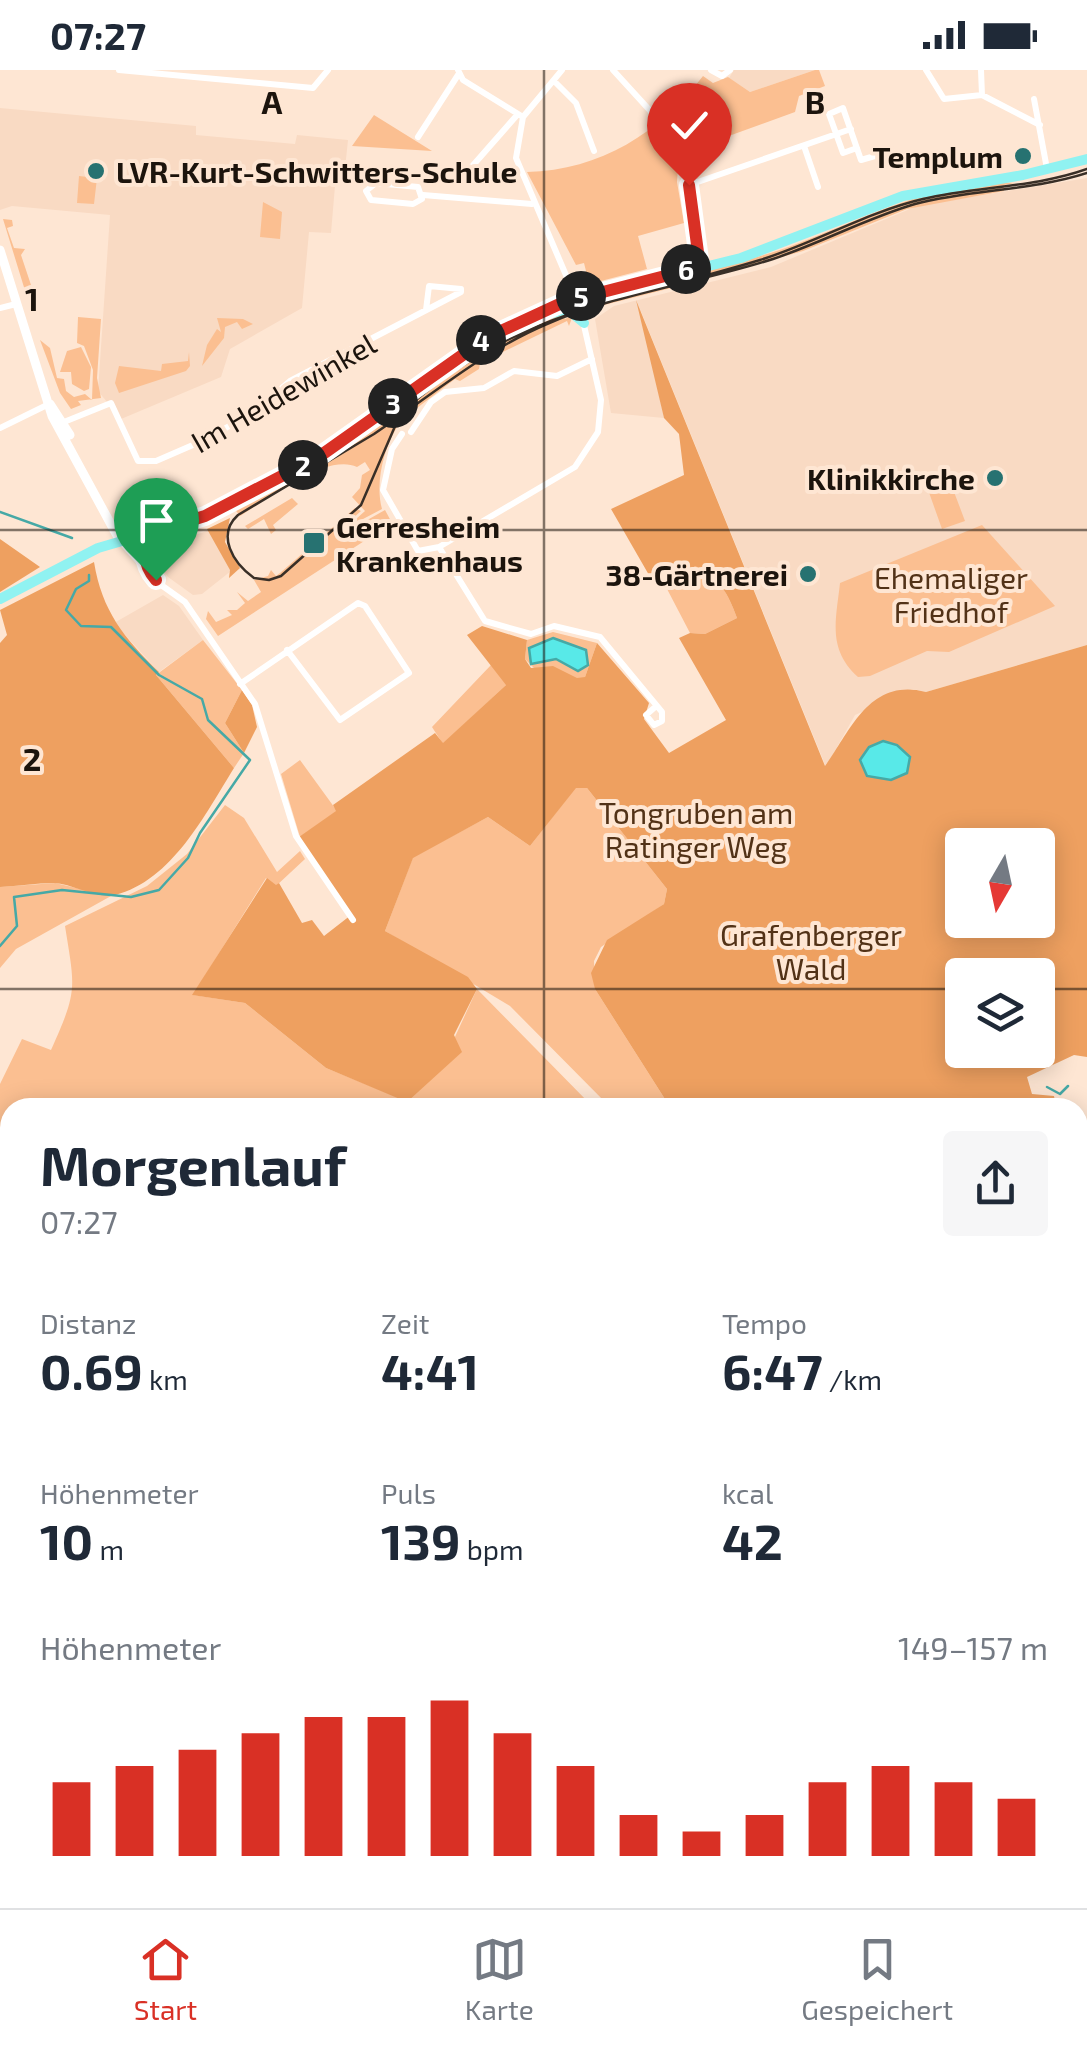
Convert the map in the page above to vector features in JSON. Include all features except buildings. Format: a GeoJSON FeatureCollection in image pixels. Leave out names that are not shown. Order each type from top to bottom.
{"type":"FeatureCollection","features":[{"type":"Feature","properties":{"kind":"main road"},"geometry":{"type":"LineString","coordinates":[[0,599],[77,557],[205,516],[277,480],[346,439],[460,352],[576,298],[782,245],[903,196],[1047,170],[1087,158]]}},
{"type":"Feature","properties":{"kind":"main road"},"geometry":{"type":"LineString","coordinates":[[0,250],[50,404],[120,541]]}},
{"type":"Feature","properties":{"kind":"main road"},"geometry":{"type":"LineString","coordinates":[[530,317],[566,309],[584,323]]}},
{"type":"Feature","properties":{"kind":"street"},"geometry":{"type":"LineString","coordinates":[[119,70],[313,88],[328,70]]}},
{"type":"Feature","properties":{"kind":"street"},"geometry":{"type":"LineString","coordinates":[[515,174],[469,171],[562,70]]}},
{"type":"Feature","properties":{"kind":"street"},"geometry":{"type":"LineString","coordinates":[[613,70],[666,127]]}},
{"type":"Feature","properties":{"kind":"street"},"geometry":{"type":"LineString","coordinates":[[711,70],[722,76],[730,70]]}},
{"type":"Feature","properties":{"kind":"street"},"geometry":{"type":"LineString","coordinates":[[926,70],[944,100],[982,95],[1040,126]]}},
{"type":"Feature","properties":{"kind":"street"},"geometry":{"type":"LineString","coordinates":[[981,70],[982,95]]}},
{"type":"Feature","properties":{"kind":"street"},"geometry":{"type":"LineString","coordinates":[[418,137],[458,72],[520,116]]}},
{"type":"Feature","properties":{"kind":"street"},"geometry":{"type":"LineString","coordinates":[[554,81],[576,104],[594,151]]}},
{"type":"Feature","properties":{"kind":"street"},"geometry":{"type":"LineString","coordinates":[[1034,100],[1047,170]]}},
{"type":"Feature","properties":{"kind":"street"},"geometry":{"type":"LineString","coordinates":[[857,148],[843,154],[828,114],[843,108],[862,160],[892,150]]}},
{"type":"Feature","properties":{"kind":"street"},"geometry":{"type":"LineString","coordinates":[[520,116],[515,174],[576,298],[584,323],[592,359],[602,409],[596,438],[584,458],[439,547],[418,551],[383,490],[392,449],[431,402],[445,392],[484,388],[514,371],[557,376],[592,359]]}},
{"type":"Feature","properties":{"kind":"street"},"geometry":{"type":"LineString","coordinates":[[700,267],[689,185],[850,130]]}},
{"type":"Feature","properties":{"kind":"street"},"geometry":{"type":"LineString","coordinates":[[804,146],[818,187]]}},
{"type":"Feature","properties":{"kind":"street"},"geometry":{"type":"LineString","coordinates":[[423,195],[418,187],[376,182],[366,190],[374,201],[413,204],[423,195],[532,204]]}},
{"type":"Feature","properties":{"kind":"street","name":"Im Heidewinkel"},"geometry":{"type":"LineString","coordinates":[[61,423],[111,404],[138,461],[156,461],[240,422],[290,381],[461,292],[461,289],[429,286],[426,310]]}},
{"type":"Feature","properties":{"kind":"street"},"geometry":{"type":"LineString","coordinates":[[0,308],[16,304]]}},
{"type":"Feature","properties":{"kind":"street"},"geometry":{"type":"LineString","coordinates":[[0,428],[50,404]]}},
{"type":"Feature","properties":{"kind":"street"},"geometry":{"type":"LineString","coordinates":[[147,570],[146,548],[156,531]]}},
{"type":"Feature","properties":{"kind":"street"},"geometry":{"type":"LineString","coordinates":[[120,541],[185,602],[255,704],[296,836],[352,920]]}},
{"type":"Feature","properties":{"kind":"street"},"geometry":{"type":"LineString","coordinates":[[439,547],[485,622],[531,634],[554,626],[600,637],[654,708]]}},
{"type":"Feature","properties":{"kind":"street"},"geometry":{"type":"LineString","coordinates":[[240,684],[288,650],[360,603],[410,673],[340,720],[288,650]]}},
{"type":"Feature","properties":{"kind":"shaded area"},"geometry":{"type":"Polygon","coordinates":[[[734,70],[815,70],[750,92],[729,78],[734,70]]]}},
{"type":"Feature","properties":{"kind":"shaded area"},"geometry":{"type":"Polygon","coordinates":[[[0,108],[196,126],[196,135],[295,144],[297,135],[348,140],[344,178],[335,186],[331,233],[309,232],[302,308],[230,349],[221,377],[121,419],[98,391],[110,215],[12,206],[0,210],[0,108]]]}},
{"type":"Feature","properties":{"kind":"shaded area"},"geometry":{"type":"Polygon","coordinates":[[[1087,178],[1087,645],[926,692],[913,689],[855,715],[826,767],[640,309],[664,418],[611,413],[595,319],[614,306],[771,267],[917,206],[1087,178]]]}},
{"type":"Feature","properties":{"kind":"shaded area"},"geometry":{"type":"Polygon","coordinates":[[[209,530],[231,571],[202,594],[193,595],[168,577],[157,562],[169,545],[209,530]]]}},
{"type":"Feature","properties":{"kind":"shaded area"},"geometry":{"type":"Polygon","coordinates":[[[163,595],[179,606],[203,640],[159,672],[114,623],[163,595]]]}},
{"type":"Feature","properties":{"kind":"green space"},"geometry":{"type":"Polygon","coordinates":[[[819,70],[825,86],[799,96],[795,112],[679,154],[677,182],[684,223],[638,236],[647,269],[601,281],[587,275],[584,263],[576,265],[527,172],[580,164],[626,145],[667,115],[703,76],[713,83],[728,77],[750,92],[819,70]]]}},
{"type":"Feature","properties":{"kind":"green space"},"geometry":{"type":"Polygon","coordinates":[[[374,115],[432,151],[352,146],[374,115]]]}},
{"type":"Feature","properties":{"kind":"green space"},"geometry":{"type":"Polygon","coordinates":[[[79,176],[97,178],[94,204],[77,203],[79,176]]]}},
{"type":"Feature","properties":{"kind":"green space"},"geometry":{"type":"Polygon","coordinates":[[[987,183],[1015,183],[1004,185],[1004,191],[907,209],[803,251],[679,286],[679,276],[770,253],[931,193],[987,183]]]}},
{"type":"Feature","properties":{"kind":"green space"},"geometry":{"type":"Polygon","coordinates":[[[263,202],[282,212],[280,239],[260,237],[263,202]]]}},
{"type":"Feature","properties":{"kind":"green space"},"geometry":{"type":"Polygon","coordinates":[[[3,219],[12,220],[13,226],[7,228],[14,248],[25,249],[21,255],[35,297],[27,297],[3,219]]]}},
{"type":"Feature","properties":{"kind":"green space"},"geometry":{"type":"Polygon","coordinates":[[[673,281],[675,287],[604,305],[602,299],[673,281]]]}},
{"type":"Feature","properties":{"kind":"green space"},"geometry":{"type":"Polygon","coordinates":[[[559,296],[476,338],[327,447],[230,499],[334,439],[483,331],[559,296]]]}},
{"type":"Feature","properties":{"kind":"green space","name":"Grafenberger Wald"},"geometry":{"type":"Polygon","coordinates":[[[636,300],[825,766],[864,711],[890,692],[926,692],[1087,645],[1087,1057],[1074,1055],[1055,1064],[1055,958],[945,958],[945,1068],[1046,1068],[1027,1077],[1032,1094],[1054,1098],[664,1098],[595,989],[591,973],[607,940],[664,904],[667,889],[587,788],[576,788],[530,846],[488,817],[413,858],[385,931],[468,977],[477,989],[454,1035],[462,1052],[411,1098],[397,1098],[326,1068],[245,1003],[192,995],[267,878],[279,883],[302,923],[312,920],[324,936],[351,915],[299,837],[336,811],[333,805],[435,733],[443,743],[506,685],[467,635],[482,626],[527,640],[525,659],[531,668],[553,666],[577,678],[585,677],[597,643],[649,703],[644,719],[669,753],[726,720],[679,638],[690,633],[705,634],[737,618],[726,594],[716,580],[695,566],[666,587],[653,582],[611,509],[684,475],[679,434],[664,418],[636,300]]]}},
{"type":"Feature","properties":{"kind":"green space"},"geometry":{"type":"Polygon","coordinates":[[[562,312],[565,319],[573,315],[569,326],[567,321],[480,363],[479,369],[460,381],[455,379],[417,408],[405,424],[399,424],[382,466],[382,509],[346,528],[365,511],[352,497],[360,488],[362,475],[370,470],[365,462],[357,467],[344,464],[314,472],[240,516],[234,508],[461,358],[562,312]]]}},
{"type":"Feature","properties":{"kind":"green space"},"geometry":{"type":"Polygon","coordinates":[[[78,317],[101,319],[97,378],[101,398],[92,399],[93,370],[84,346],[77,343],[78,317]]]}},
{"type":"Feature","properties":{"kind":"green space"},"geometry":{"type":"Polygon","coordinates":[[[217,318],[243,319],[253,324],[242,329],[237,322],[225,327],[224,338],[202,366],[207,345],[217,329],[221,332],[217,318]]]}},
{"type":"Feature","properties":{"kind":"green space"},"geometry":{"type":"Polygon","coordinates":[[[40,340],[50,348],[57,378],[64,379],[66,391],[74,397],[85,394],[91,399],[78,401],[81,405],[71,409],[60,393],[40,340]]]}},
{"type":"Feature","properties":{"kind":"green space"},"geometry":{"type":"Polygon","coordinates":[[[81,347],[91,367],[89,389],[84,391],[72,384],[71,372],[60,372],[67,351],[81,347]]]}},
{"type":"Feature","properties":{"kind":"green space"},"geometry":{"type":"Polygon","coordinates":[[[189,352],[190,366],[186,371],[119,393],[115,383],[119,366],[161,371],[162,364],[188,361],[189,352]]]}},
{"type":"Feature","properties":{"kind":"green space"},"geometry":{"type":"Polygon","coordinates":[[[948,476],[965,521],[942,529],[926,484],[948,476]]]}},
{"type":"Feature","properties":{"kind":"green space"},"geometry":{"type":"Polygon","coordinates":[[[292,498],[298,504],[273,525],[276,530],[271,534],[264,519],[248,529],[245,526],[292,498]]]}},
{"type":"Feature","properties":{"kind":"green space"},"geometry":{"type":"Polygon","coordinates":[[[355,508],[361,511],[342,528],[346,532],[385,510],[392,523],[218,636],[206,619],[208,611],[216,622],[232,615],[227,610],[237,610],[245,603],[237,592],[248,601],[261,592],[254,580],[268,576],[271,570],[276,576],[355,508]]]}},
{"type":"Feature","properties":{"kind":"green space"},"geometry":{"type":"Polygon","coordinates":[[[230,518],[225,542],[240,568],[229,578],[230,570],[207,529],[230,518]]]}},
{"type":"Feature","properties":{"kind":"green space","name":"Ehemaliger Friedhof"},"geometry":{"type":"Polygon","coordinates":[[[982,525],[1055,606],[949,652],[927,651],[870,676],[858,677],[838,645],[840,583],[982,525]]]}},
{"type":"Feature","properties":{"kind":"green space"},"geometry":{"type":"Polygon","coordinates":[[[0,539],[40,567],[0,592],[0,539]]]}},
{"type":"Feature","properties":{"kind":"green space"},"geometry":{"type":"Polygon","coordinates":[[[94,562],[116,623],[234,768],[185,843],[154,876],[135,887],[108,896],[54,883],[0,887],[0,643],[7,635],[0,610],[94,562]]]}},
{"type":"Feature","properties":{"kind":"green space"},"geometry":{"type":"Polygon","coordinates":[[[695,565],[722,587],[737,618],[705,634],[690,633],[666,587],[695,565]]]}},
{"type":"Feature","properties":{"kind":"green space"},"geometry":{"type":"Polygon","coordinates":[[[553,632],[597,643],[585,677],[587,788],[667,889],[664,904],[601,947],[594,961],[595,989],[664,1098],[601,1098],[510,1006],[385,931],[413,857],[488,817],[530,846],[569,796],[548,667],[536,670],[525,659],[527,640],[553,632]]]}},
{"type":"Feature","properties":{"kind":"green space"},"geometry":{"type":"Polygon","coordinates":[[[203,640],[242,690],[225,723],[244,753],[234,768],[156,675],[203,640]]]}},
{"type":"Feature","properties":{"kind":"green space"},"geometry":{"type":"Polygon","coordinates":[[[491,665],[507,684],[443,744],[432,727],[491,665]]]}},
{"type":"Feature","properties":{"kind":"green space"},"geometry":{"type":"Polygon","coordinates":[[[242,690],[252,705],[257,727],[244,753],[225,723],[242,690]]]}},
{"type":"Feature","properties":{"kind":"green space"},"geometry":{"type":"Polygon","coordinates":[[[300,760],[337,811],[300,837],[281,774],[300,760]]]}},
{"type":"Feature","properties":{"kind":"green space"},"geometry":{"type":"Polygon","coordinates":[[[225,805],[244,818],[277,872],[300,851],[305,859],[276,886],[266,878],[193,995],[245,1003],[326,1068],[400,1098],[0,1098],[0,1084],[22,1039],[51,1050],[60,1030],[72,989],[65,926],[147,886],[187,854],[225,805]]]}},
{"type":"Feature","properties":{"kind":"green space"},"geometry":{"type":"Polygon","coordinates":[[[55,883],[111,896],[16,949],[0,968],[0,887],[55,883]]]}},
{"type":"Feature","properties":{"kind":"green space"},"geometry":{"type":"Polygon","coordinates":[[[477,989],[584,1098],[409,1098],[454,1039],[477,989]]]}},
{"type":"Feature","properties":{"kind":"water"},"geometry":{"type":"Polygon","coordinates":[[[553,638],[586,650],[588,665],[578,671],[556,659],[531,664],[529,648],[553,638]]]}},
{"type":"Feature","properties":{"kind":"water"},"geometry":{"type":"Polygon","coordinates":[[[883,741],[897,745],[910,757],[907,773],[891,780],[867,776],[860,760],[869,747],[883,741]]]}},
{"type":"Feature","properties":{"kind":"waterway"},"geometry":{"type":"LineString","coordinates":[[0,512],[72,538]]}},
{"type":"Feature","properties":{"kind":"waterway"},"geometry":{"type":"LineString","coordinates":[[0,946],[17,926],[14,897],[62,890],[131,897],[159,890],[188,858],[200,833],[250,760],[208,720],[202,699],[159,675],[111,627],[81,626],[66,610],[76,589],[89,581],[89,575]]}},
{"type":"Feature","properties":{"kind":"waterway"},"geometry":{"type":"LineString","coordinates":[[1047,1087],[1060,1094],[1068,1086]]}},
{"type":"Feature","properties":{"kind":"tram line"},"geometry":{"type":"LineString","coordinates":[[1087,169],[1047,180],[943,195],[902,205],[760,260],[619,299],[575,312],[533,328],[449,374],[408,407],[405,411],[402,414],[401,415],[399,417],[361,505],[281,576],[269,580],[254,578],[230,548],[228,531],[238,515],[374,434],[395,419],[416,404],[458,374],[479,360],[547,324],[574,313],[602,304],[745,267],[773,259],[915,204],[1087,173]]}},
{"type":"Feature","properties":{"kind":"place","name":"Templum"},"geometry":{"type":"Point","coordinates":[1023,156]}},
{"type":"Feature","properties":{"kind":"place","name":"LVR-Kurt-Schwitters-Schule"},"geometry":{"type":"Point","coordinates":[96,171]}},
{"type":"Feature","properties":{"kind":"place","name":"Klinikkirche"},"geometry":{"type":"Point","coordinates":[995,478]}},
{"type":"Feature","properties":{"kind":"place","name":"Gerresheim Krankenhaus"},"geometry":{"type":"Point","coordinates":[314,543]}},
{"type":"Feature","properties":{"kind":"place","name":"38-Gärtnerei"},"geometry":{"type":"Point","coordinates":[808,574]}},
{"type":"Feature","properties":{"kind":"route"},"geometry":{"type":"LineString","coordinates":[[156,580],[147,570],[145,557],[156,531],[205,516],[320,456],[460,352],[564,302],[700,267],[689,185]]}},
{"type":"Feature","properties":{"kind":"park label","name":"Tongruben am Ratinger Weg"},"geometry":{"type":"Point","coordinates":[696,829]}}]}
